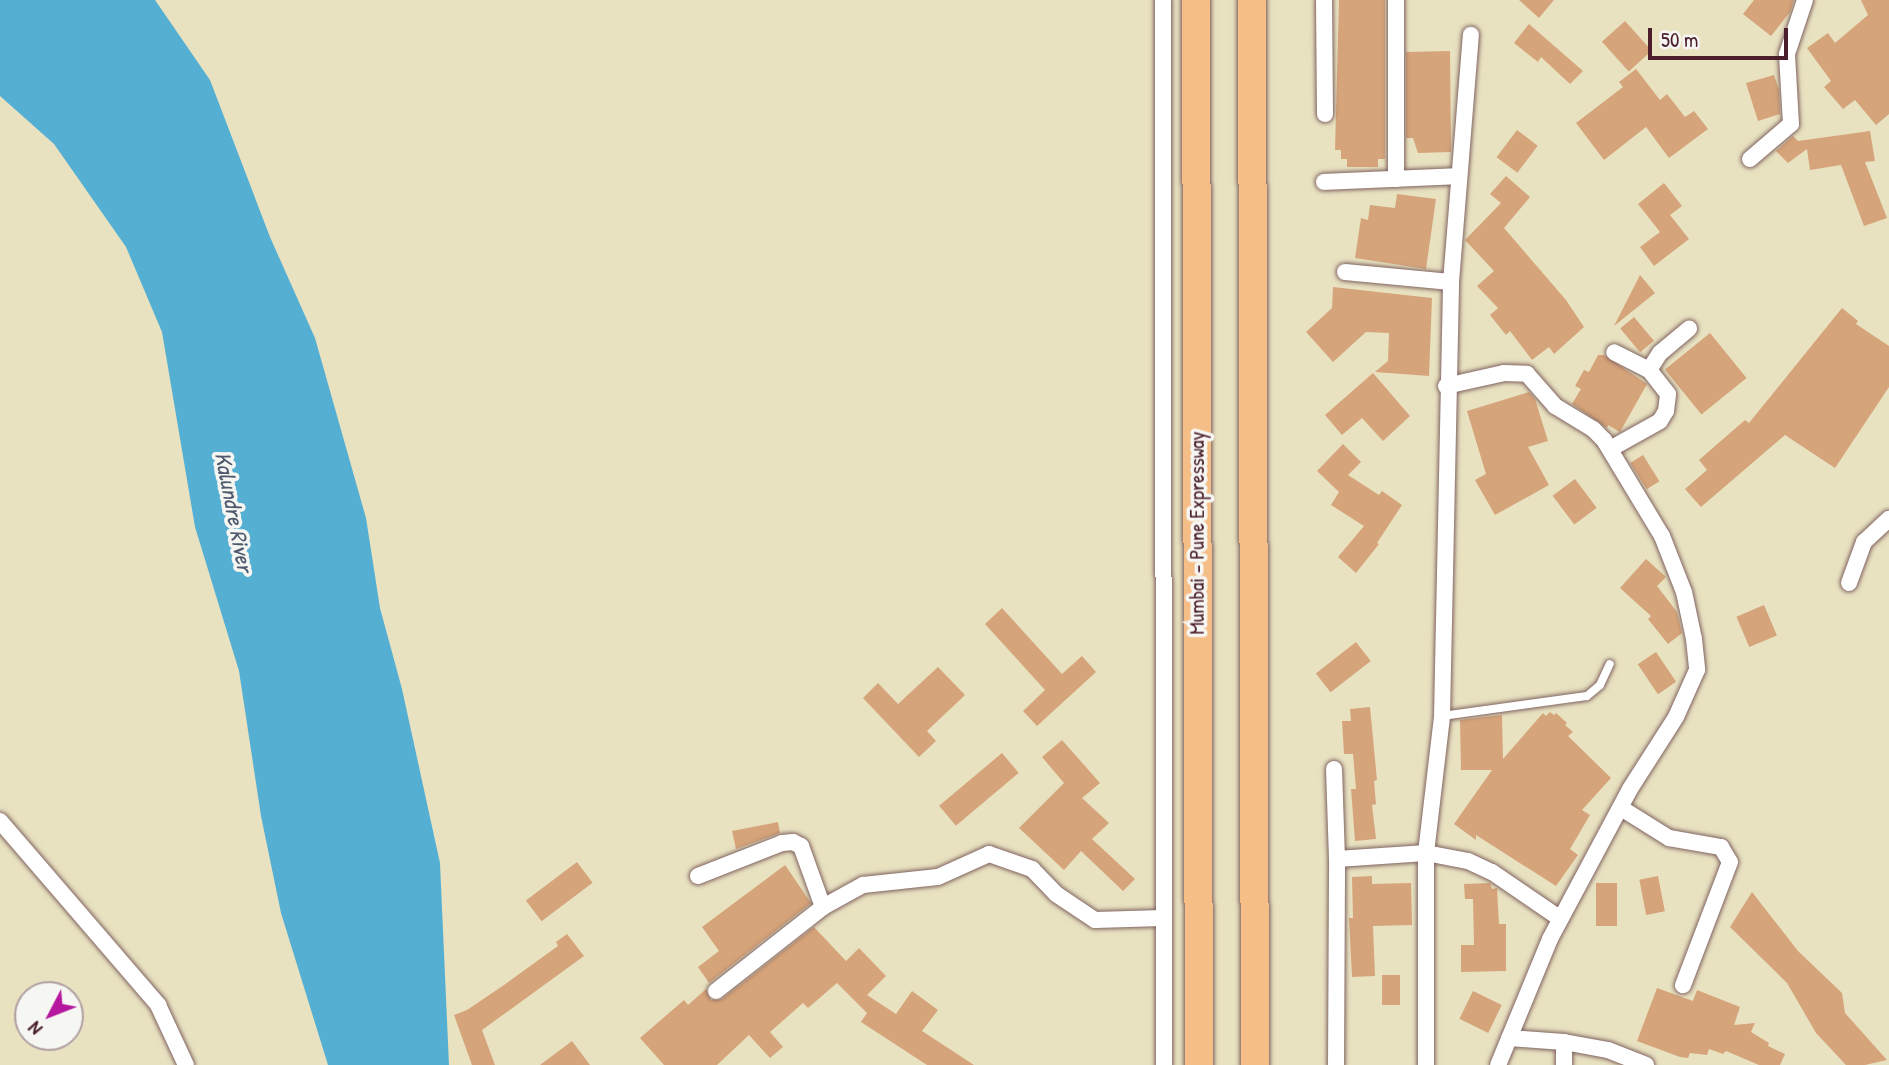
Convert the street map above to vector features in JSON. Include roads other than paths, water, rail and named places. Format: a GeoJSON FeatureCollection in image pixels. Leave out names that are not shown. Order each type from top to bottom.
{"type":"FeatureCollection","features":[{"type":"Feature","properties":{"kind":"highway","name":"Mumbai - Pune Expressway"},"geometry":{"type":"LineString","coordinates":[[1196,0],[1199,1065]]}},
{"type":"Feature","properties":{"kind":"highway"},"geometry":{"type":"LineString","coordinates":[[1252,0],[1255,1065]]}},
{"type":"Feature","properties":{"kind":"street"},"geometry":{"type":"LineString","coordinates":[[1163,0],[1166,794],[1164,1065]]}},
{"type":"Feature","properties":{"kind":"street"},"geometry":{"type":"LineString","coordinates":[[1324,0],[1325,114]]}},
{"type":"Feature","properties":{"kind":"street"},"geometry":{"type":"LineString","coordinates":[[1396,0],[1396,179]]}},
{"type":"Feature","properties":{"kind":"street"},"geometry":{"type":"LineString","coordinates":[[1750,159],[1791,124],[1787,54],[1801,2]]}},
{"type":"Feature","properties":{"kind":"street"},"geometry":{"type":"LineString","coordinates":[[1426,1065],[1426,853],[1442,716],[1451,282],[1471,35]]}},
{"type":"Feature","properties":{"kind":"street"},"geometry":{"type":"LineString","coordinates":[[1324,182],[1459,176]]}},
{"type":"Feature","properties":{"kind":"street"},"geometry":{"type":"LineString","coordinates":[[1345,272],[1451,282]]}},
{"type":"Feature","properties":{"kind":"street"},"geometry":{"type":"LineString","coordinates":[[1649,370],[1660,353],[1689,329]]}},
{"type":"Feature","properties":{"kind":"street"},"geometry":{"type":"LineString","coordinates":[[1610,449],[1660,421],[1666,411],[1668,394],[1649,370],[1614,352]]}},
{"type":"Feature","properties":{"kind":"street"},"geometry":{"type":"LineString","coordinates":[[1447,386],[1504,373],[1527,374],[1555,406],[1593,429],[1610,449],[1662,536],[1684,592],[1694,639],[1697,670],[1676,717],[1621,808],[1561,919],[1498,1065]]}},
{"type":"Feature","properties":{"kind":"street"},"geometry":{"type":"LineString","coordinates":[[1849,583],[1864,542],[1889,519]]}},
{"type":"Feature","properties":{"kind":"street"},"geometry":{"type":"LineString","coordinates":[[1334,769],[1337,859],[1336,1065]]}},
{"type":"Feature","properties":{"kind":"street"},"geometry":{"type":"LineString","coordinates":[[1621,808],[1669,838],[1721,847],[1730,862],[1683,985]]}},
{"type":"Feature","properties":{"kind":"street"},"geometry":{"type":"LineString","coordinates":[[0,821],[158,1005],[186,1065]]}},
{"type":"Feature","properties":{"kind":"street"},"geometry":{"type":"LineString","coordinates":[[698,876],[782,843],[793,842],[801,846],[823,907]]}},
{"type":"Feature","properties":{"kind":"street"},"geometry":{"type":"LineString","coordinates":[[1337,859],[1426,853],[1468,861],[1492,872],[1561,919]]}},
{"type":"Feature","properties":{"kind":"street"},"geometry":{"type":"LineString","coordinates":[[716,991],[823,907],[863,886],[938,877],[989,854],[1032,869],[1056,894],[1095,920],[1163,918]]}},
{"type":"Feature","properties":{"kind":"street"},"geometry":{"type":"LineString","coordinates":[[1509,1038],[1564,1042],[1608,1050],[1646,1065]]}},
{"type":"Feature","properties":{"kind":"street"},"geometry":{"type":"LineString","coordinates":[[1564,1042],[1564,1065]]}},
{"type":"Feature","properties":{"kind":"lane"},"geometry":{"type":"LineString","coordinates":[[1442,716],[1587,696],[1601,685],[1610,664]]}},
{"type":"Feature","properties":{"kind":"water","name":"Kalundre River"},"geometry":{"type":"Polygon","coordinates":[[[0,0],[155,0],[210,80],[270,237],[315,338],[366,518],[380,608],[402,689],[440,863],[449,1065],[328,1065],[281,913],[261,816],[239,671],[195,527],[162,332],[126,247],[54,144],[0,96],[0,0]]]}}]}
